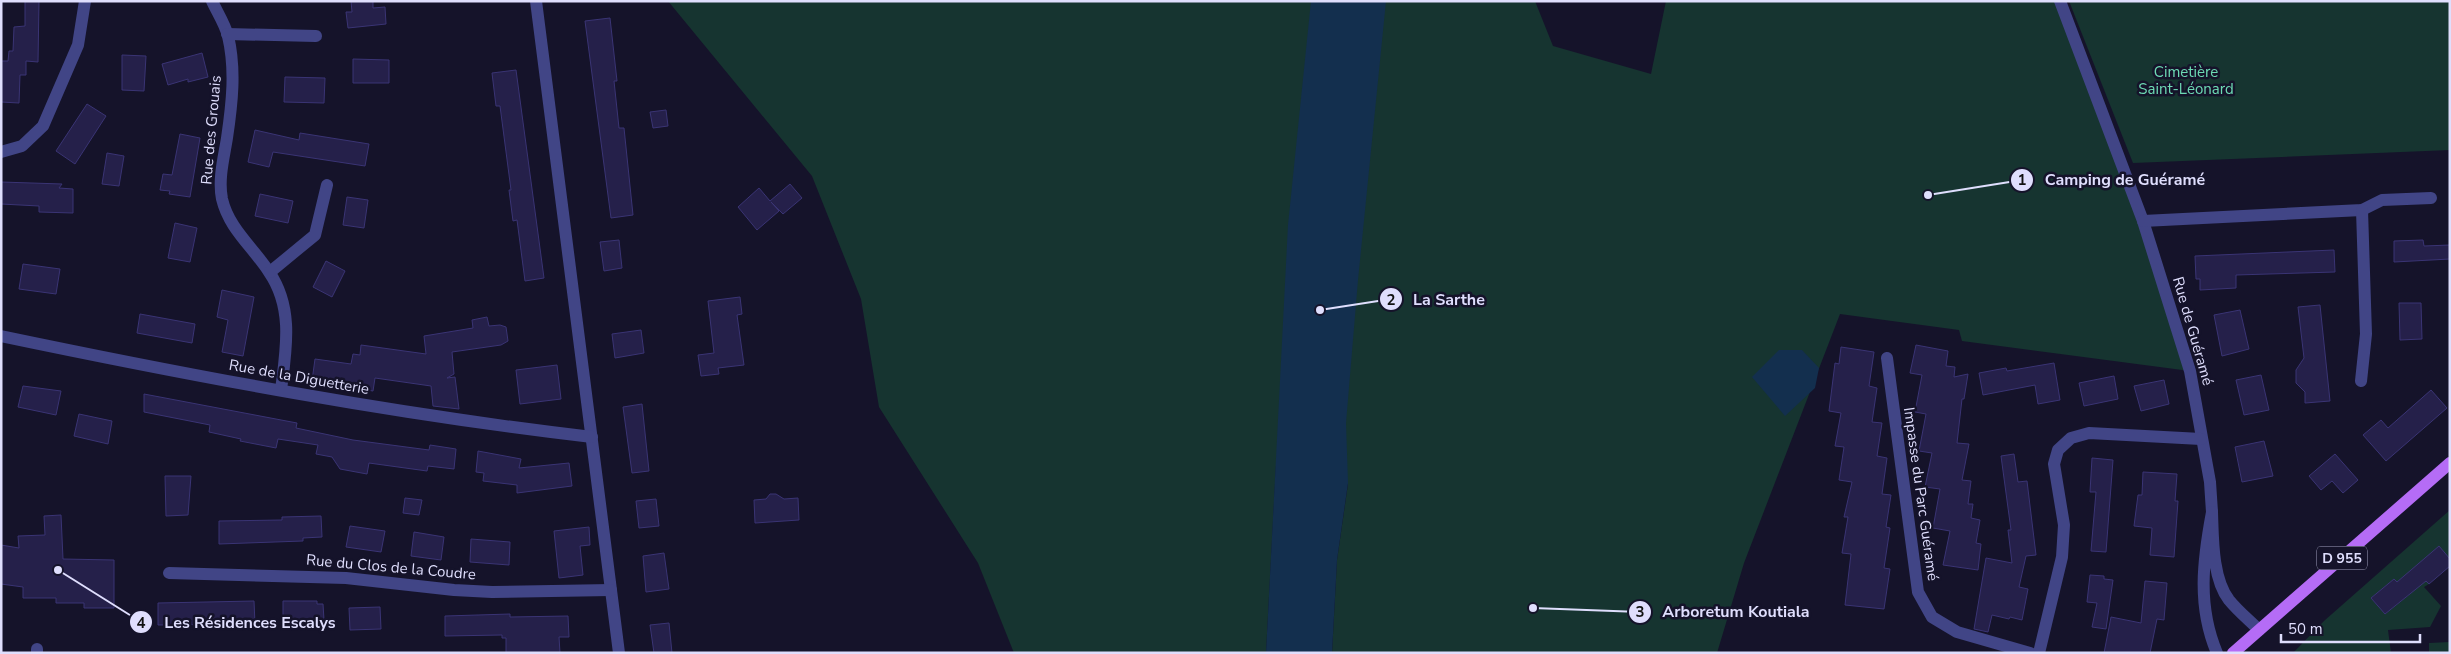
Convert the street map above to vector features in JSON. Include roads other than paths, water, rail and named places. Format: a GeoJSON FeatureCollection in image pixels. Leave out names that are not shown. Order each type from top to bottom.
{"type":"FeatureCollection","features":[{"type":"Feature","properties":{"kind":"main road","name":"D 955"},"geometry":{"type":"LineString","coordinates":[[2233,653],[2450,463]]}},
{"type":"Feature","properties":{"kind":"street"},"geometry":{"type":"LineString","coordinates":[[1,152],[22,146],[43,126],[78,45],[85,1]]}},
{"type":"Feature","properties":{"kind":"street","name":"Rue des Grouais"},"geometry":{"type":"LineString","coordinates":[[212,1],[227,34],[232,61],[233,99],[221,175],[222,199],[232,223],[247,245],[270,272],[282,300],[288,323],[281,390]]}},
{"type":"Feature","properties":{"kind":"street"},"geometry":{"type":"LineString","coordinates":[[536,1],[620,653]]}},
{"type":"Feature","properties":{"kind":"street","name":"Rue de Guéramé"},"geometry":{"type":"LineString","coordinates":[[2060,1],[2143,221],[2190,371],[2210,482],[2214,556],[2222,586],[2228,599],[2259,630]]}},
{"type":"Feature","properties":{"kind":"street"},"geometry":{"type":"LineString","coordinates":[[227,34],[316,36]]}},
{"type":"Feature","properties":{"kind":"street"},"geometry":{"type":"LineString","coordinates":[[270,272],[315,235],[326,184]]}},
{"type":"Feature","properties":{"kind":"street"},"geometry":{"type":"LineString","coordinates":[[2143,221],[2362,210],[2382,200],[2431,198]]}},
{"type":"Feature","properties":{"kind":"street"},"geometry":{"type":"LineString","coordinates":[[2361,380],[2366,334],[2362,210]]}},
{"type":"Feature","properties":{"kind":"street","name":"Rue de la Diguetterie"},"geometry":{"type":"LineString","coordinates":[[1,336],[131,363],[384,408],[592,437]]}},
{"type":"Feature","properties":{"kind":"street","name":"Impasse du Parc Guéramé"},"geometry":{"type":"LineString","coordinates":[[1886,358],[1918,592],[1932,617],[1957,632],[2030,653]]}},
{"type":"Feature","properties":{"kind":"street"},"geometry":{"type":"LineString","coordinates":[[2039,653],[2062,557],[2064,525],[2054,464],[2058,450],[2071,438],[2089,433],[2201,439]]}},
{"type":"Feature","properties":{"kind":"street","name":"Rue de Guéramé"},"geometry":{"type":"LineString","coordinates":[[2212,512],[2203,557],[2202,589],[2208,626],[2217,653]]}},
{"type":"Feature","properties":{"kind":"street","name":"Rue du Clos de la Coudre"},"geometry":{"type":"LineString","coordinates":[[170,573],[346,578],[454,590],[492,592],[611,590]]}},
{"type":"Feature","properties":{"kind":"water"},"geometry":{"type":"Polygon","coordinates":[[[1311,1],[1386,1],[1358,280],[1346,423],[1348,483],[1337,560],[1332,653],[1266,653],[1288,225],[1311,1]]]}},
{"type":"Feature","properties":{"kind":"water"},"geometry":{"type":"Polygon","coordinates":[[[1779,350],[1802,350],[1819,368],[1815,388],[1785,416],[1752,377],[1779,350]]]}},
{"type":"Feature","properties":{"kind":"place","name":"Camping de Guéramé"},"geometry":{"type":"Point","coordinates":[1928,195]}},
{"type":"Feature","properties":{"kind":"place","name":"La Sarthe"},"geometry":{"type":"Point","coordinates":[1320,310]}},
{"type":"Feature","properties":{"kind":"place","name":"Les Résidences Escalys"},"geometry":{"type":"Point","coordinates":[58,570]}},
{"type":"Feature","properties":{"kind":"place","name":"Arboretum Koutiala"},"geometry":{"type":"Point","coordinates":[1533,608]}},
{"type":"Feature","properties":{"kind":"park label","name":"Cimetière Saint-Léonard"},"geometry":{"type":"Point","coordinates":[2186,80]}}]}
